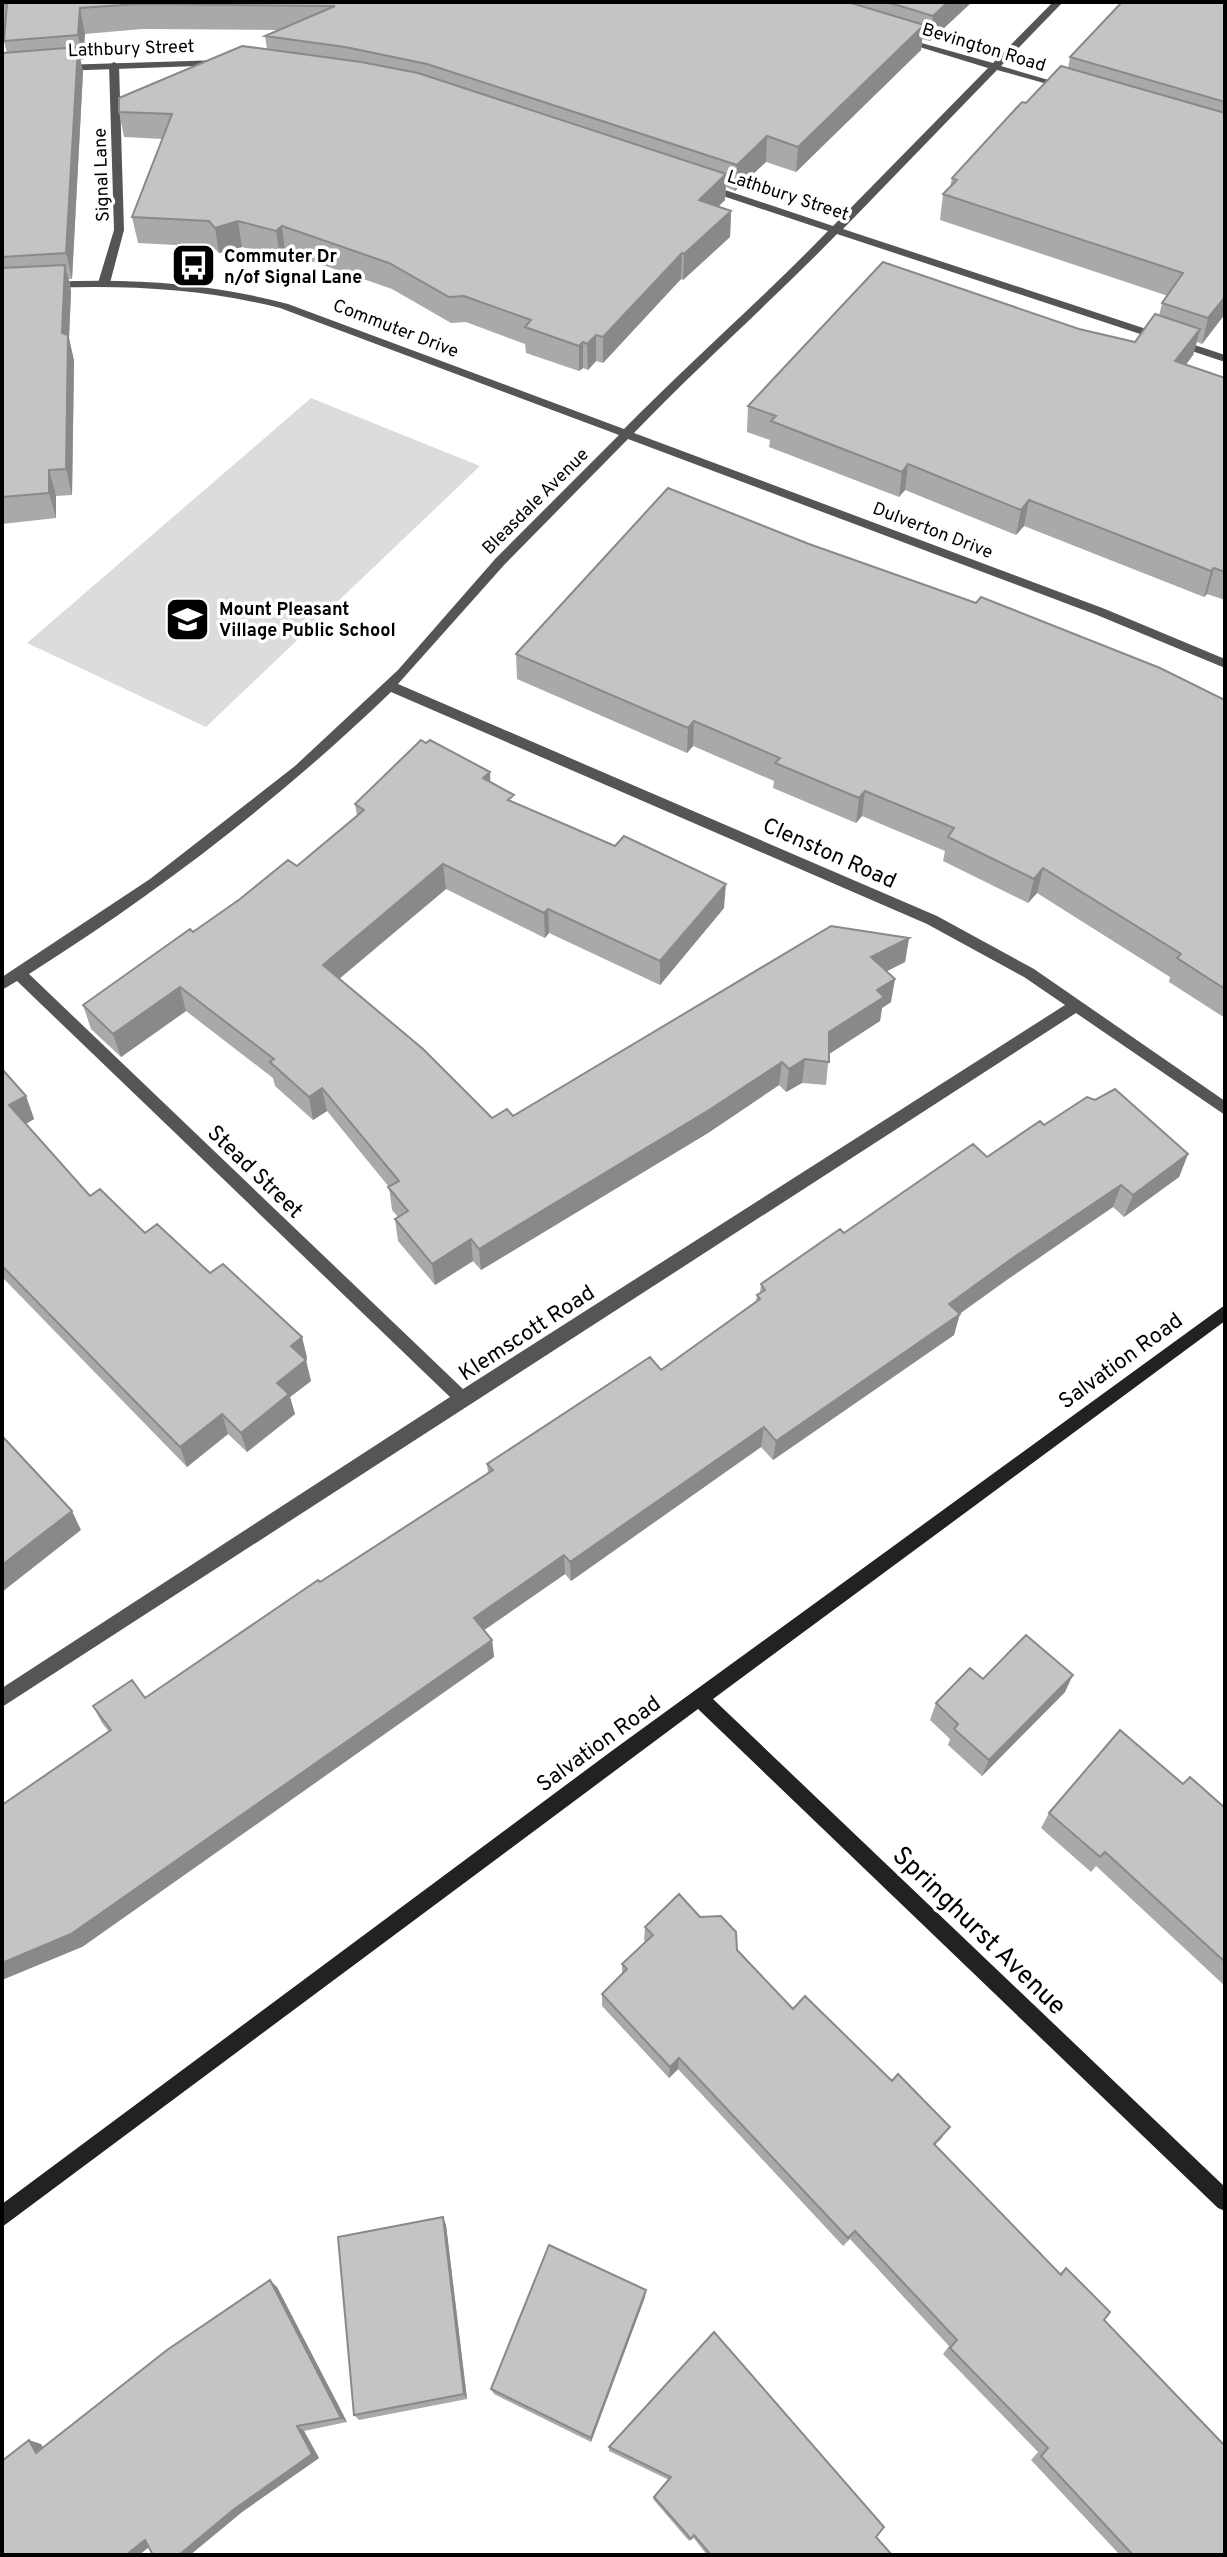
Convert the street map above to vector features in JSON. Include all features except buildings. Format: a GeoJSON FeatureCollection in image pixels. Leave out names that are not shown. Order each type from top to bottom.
{"type":"FeatureCollection","features":[{"type":"Feature","properties":{"kind":"street","name":"Bleasdale Avenue"},"geometry":{"type":"LineString","coordinates":[[2,984],[124,904],[214,838],[290,776],[390,686],[490,572],[715,342],[765,302],[1058,2]]}},
{"type":"Feature","properties":{"kind":"street","name":"Bevington Road"},"geometry":{"type":"LineString","coordinates":[[893,36],[1078,92]]}},
{"type":"Feature","properties":{"kind":"street","name":"Lathbury Street"},"geometry":{"type":"LineString","coordinates":[[52,69],[227,63]]}},
{"type":"Feature","properties":{"kind":"street","name":"Signal Lane"},"geometry":{"type":"LineString","coordinates":[[104,283],[119,230],[114,65]]}},
{"type":"Feature","properties":{"kind":"street","name":"Lathbury Street"},"geometry":{"type":"LineString","coordinates":[[700,185],[1225,359]]}},
{"type":"Feature","properties":{"kind":"street","name":"Commuter Drive"},"geometry":{"type":"LineString","coordinates":[[43,286],[104,283],[205,288],[276,303],[626,434]]}},
{"type":"Feature","properties":{"kind":"street","name":"Dulverton Drive"},"geometry":{"type":"LineString","coordinates":[[626,434],[1101,612],[1225,664]]}},
{"type":"Feature","properties":{"kind":"street","name":"Clenston Road"},"geometry":{"type":"LineString","coordinates":[[390,686],[932,920],[1017,966],[1225,1109]]}},
{"type":"Feature","properties":{"kind":"street","name":"Stead Street"},"geometry":{"type":"LineString","coordinates":[[19,974],[463,1399]]}},
{"type":"Feature","properties":{"kind":"street","name":"Klemscott Road"},"geometry":{"type":"LineString","coordinates":[[2,1698],[1077,1005]]}},
{"type":"Feature","properties":{"kind":"street","name":"Salvation Road"},"geometry":{"type":"LineString","coordinates":[[2,2217],[699,1698],[1225,1312]]}},
{"type":"Feature","properties":{"kind":"street","name":"Springhurst Avenue"},"geometry":{"type":"LineString","coordinates":[[699,1698],[1225,2201]]}},
{"type":"Feature","properties":{"kind":"shaded area"},"geometry":{"type":"Polygon","coordinates":[[[311,398],[480,466],[206,727],[27,643],[311,398]]]}},
{"type":"Feature","properties":{"kind":"place","name":"Commuter Dr n/of Signal Lane"},"geometry":{"type":"Point","coordinates":[193,266]}},
{"type":"Feature","properties":{"kind":"place","name":"Mount Pleasant Village Public School"},"geometry":{"type":"Point","coordinates":[188,619]}}]}
